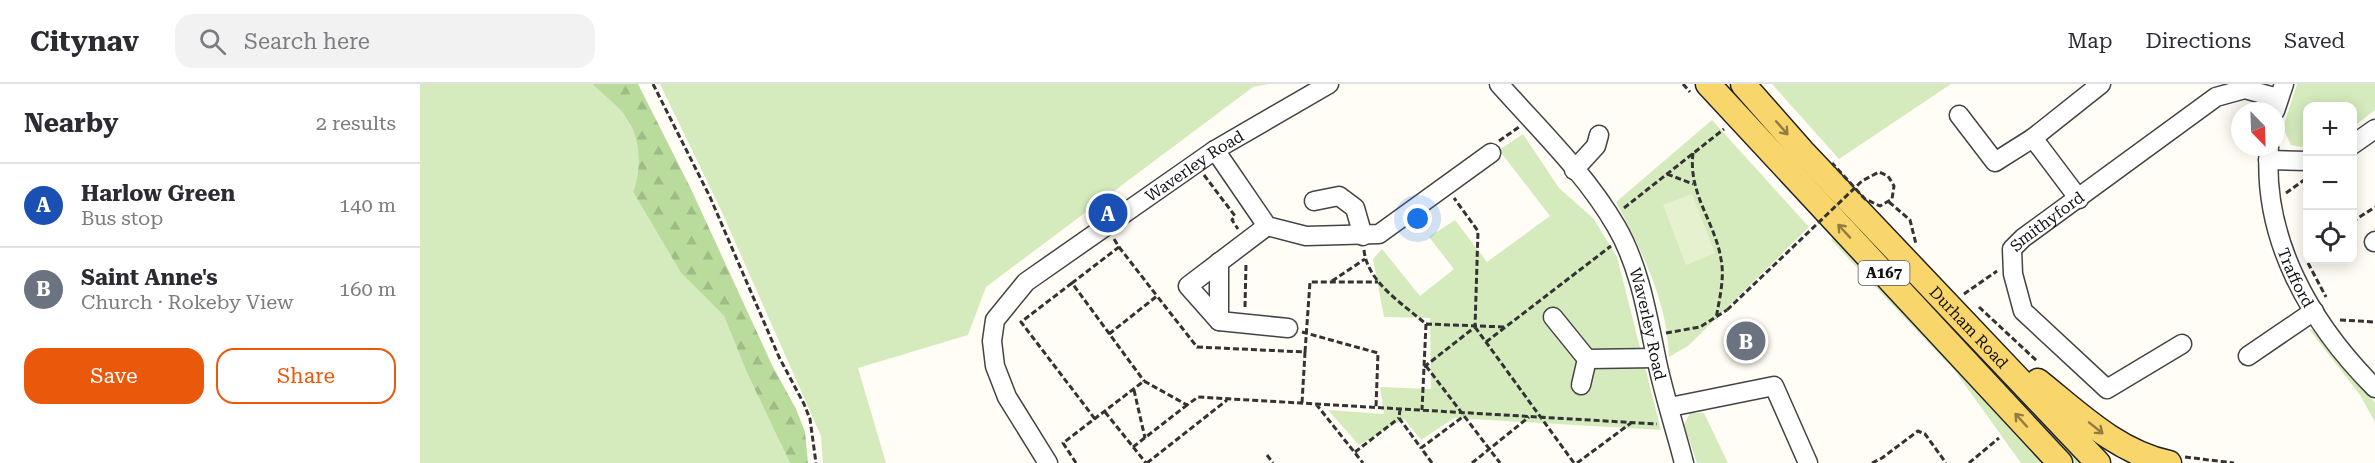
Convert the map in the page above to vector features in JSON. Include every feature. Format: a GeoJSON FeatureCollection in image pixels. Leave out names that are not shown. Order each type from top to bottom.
{"type":"FeatureCollection","features":[{"type":"Feature","properties":{"kind":"main road","name":"Durham Road"},"geometry":{"type":"LineString","coordinates":[[1707,84],[2060,463]]}},
{"type":"Feature","properties":{"kind":"main road","name":"Durham Road"},"geometry":{"type":"LineString","coordinates":[[1743,84],[1802,150],[2098,463]]}},
{"type":"Feature","properties":{"kind":"main road"},"geometry":{"type":"LineString","coordinates":[[1969,325],[2106,436],[2152,459],[2169,463]]}},
{"type":"Feature","properties":{"kind":"street","name":"Waverley Road"},"geometry":{"type":"LineString","coordinates":[[1048,463],[1008,397],[995,366],[992,341],[995,320],[1026,282],[1215,150],[1329,84]]}},
{"type":"Feature","properties":{"kind":"street","name":"Waverley Road"},"geometry":{"type":"LineString","coordinates":[[1499,84],[1574,170],[1611,218],[1622,237],[1630,256],[1652,334],[1656,358],[1684,463]]}},
{"type":"Feature","properties":{"kind":"street"},"geometry":{"type":"LineString","coordinates":[[1959,115],[1995,162],[2033,138],[2102,84]]}},
{"type":"Feature","properties":{"kind":"street","name":"Smithyford"},"geometry":{"type":"LineString","coordinates":[[2182,344],[2108,389],[2024,311],[2013,274],[2012,249],[2023,238],[2216,97],[2245,89],[2279,98]]}},
{"type":"Feature","properties":{"kind":"street"},"geometry":{"type":"LineString","coordinates":[[2357,142],[2375,129]]}},
{"type":"Feature","properties":{"kind":"street"},"geometry":{"type":"LineString","coordinates":[[1574,170],[1596,146],[1599,135]]}},
{"type":"Feature","properties":{"kind":"street"},"geometry":{"type":"LineString","coordinates":[[2033,138],[2079,199]]}},
{"type":"Feature","properties":{"kind":"street"},"geometry":{"type":"LineString","coordinates":[[1215,150],[1267,226],[1306,236],[1379,234],[1491,153]]}},
{"type":"Feature","properties":{"kind":"street","name":"Trafford"},"geometry":{"type":"LineString","coordinates":[[2268,156],[2270,197],[2284,257],[2320,305],[2375,388]]}},
{"type":"Feature","properties":{"kind":"street"},"geometry":{"type":"LineString","coordinates":[[2279,156],[2303,160]]}},
{"type":"Feature","properties":{"kind":"street"},"geometry":{"type":"LineString","coordinates":[[1314,201],[1339,196],[1355,208],[1363,236]]}},
{"type":"Feature","properties":{"kind":"street"},"geometry":{"type":"LineString","coordinates":[[1267,226],[1188,286],[1219,321],[1288,328]]}},
{"type":"Feature","properties":{"kind":"street"},"geometry":{"type":"LineString","coordinates":[[1219,262],[1219,321]]}},
{"type":"Feature","properties":{"kind":"street"},"geometry":{"type":"LineString","coordinates":[[2248,356],[2320,305]]}},
{"type":"Feature","properties":{"kind":"street"},"geometry":{"type":"LineString","coordinates":[[1554,317],[1587,359]]}},
{"type":"Feature","properties":{"kind":"street"},"geometry":{"type":"LineString","coordinates":[[1587,359],[1656,358]]}},
{"type":"Feature","properties":{"kind":"street"},"geometry":{"type":"LineString","coordinates":[[1581,385],[1587,359]]}},
{"type":"Feature","properties":{"kind":"street"},"geometry":{"type":"LineString","coordinates":[[1672,416],[1774,386],[1808,463]]}},
{"type":"Feature","properties":{"kind":"path"},"geometry":{"type":"LineString","coordinates":[[653,84],[710,197],[779,357],[804,404],[810,419],[816,463]]}},
{"type":"Feature","properties":{"kind":"path"},"geometry":{"type":"LineString","coordinates":[[1491,153],[1493,145],[1530,119]]}},
{"type":"Feature","properties":{"kind":"path"},"geometry":{"type":"LineString","coordinates":[[1611,218],[1724,129]]}},
{"type":"Feature","properties":{"kind":"path"},"geometry":{"type":"LineString","coordinates":[[1693,153],[1693,184],[1721,257],[1722,279],[1716,319]]}},
{"type":"Feature","properties":{"kind":"path"},"geometry":{"type":"LineString","coordinates":[[1652,334],[1687,332],[1716,319],[1727,310],[1868,176],[1879,172],[1891,179],[1895,190],[1889,202],[1880,206],[1872,204],[1832,163]]}},
{"type":"Feature","properties":{"kind":"path"},"geometry":{"type":"LineString","coordinates":[[1667,174],[1693,184]]}},
{"type":"Feature","properties":{"kind":"path"},"geometry":{"type":"LineString","coordinates":[[2270,197],[2285,193],[2303,181]]}},
{"type":"Feature","properties":{"kind":"path"},"geometry":{"type":"LineString","coordinates":[[1446,186],[1478,231],[1475,327],[1576,463],[1632,422]]}},
{"type":"Feature","properties":{"kind":"path"},"geometry":{"type":"LineString","coordinates":[[1889,202],[1910,220],[1917,247],[1907,239]]}},
{"type":"Feature","properties":{"kind":"path"},"geometry":{"type":"LineString","coordinates":[[2357,219],[2375,207]]}},
{"type":"Feature","properties":{"kind":"path"},"geometry":{"type":"LineString","coordinates":[[1106,227],[1197,347],[1305,352]]}},
{"type":"Feature","properties":{"kind":"path"},"geometry":{"type":"LineString","coordinates":[[1363,236],[1365,259],[1378,282],[1426,324],[1505,327]]}},
{"type":"Feature","properties":{"kind":"path"},"geometry":{"type":"LineString","coordinates":[[1486,342],[1622,237]]}},
{"type":"Feature","properties":{"kind":"path"},"geometry":{"type":"LineString","coordinates":[[1095,419],[1021,322],[1119,247]]}},
{"type":"Feature","properties":{"kind":"path"},"geometry":{"type":"LineString","coordinates":[[1330,282],[1365,259]]}},
{"type":"Feature","properties":{"kind":"path"},"geometry":{"type":"LineString","coordinates":[[1964,294],[2012,260]]}},
{"type":"Feature","properties":{"kind":"path"},"geometry":{"type":"LineString","coordinates":[[2308,264],[2320,305]]}},
{"type":"Feature","properties":{"kind":"path"},"geometry":{"type":"LineString","coordinates":[[1302,403],[1310,282],[1378,282]]}},
{"type":"Feature","properties":{"kind":"path"},"geometry":{"type":"LineString","coordinates":[[1072,283],[1144,381],[1187,405]]}},
{"type":"Feature","properties":{"kind":"path"},"geometry":{"type":"LineString","coordinates":[[1956,286],[2039,363]]}},
{"type":"Feature","properties":{"kind":"path"},"geometry":{"type":"LineString","coordinates":[[1109,333],[1157,296]]}},
{"type":"Feature","properties":{"kind":"path"},"geometry":{"type":"LineString","coordinates":[[2336,314],[2347,329]]}},
{"type":"Feature","properties":{"kind":"path"},"geometry":{"type":"LineString","coordinates":[[2340,320],[2375,322]]}},
{"type":"Feature","properties":{"kind":"path"},"geometry":{"type":"LineString","coordinates":[[1422,410],[1426,324]]}},
{"type":"Feature","properties":{"kind":"path"},"geometry":{"type":"LineString","coordinates":[[1425,367],[1475,327]]}},
{"type":"Feature","properties":{"kind":"path"},"geometry":{"type":"LineString","coordinates":[[1288,328],[1378,353],[1376,407]]}},
{"type":"Feature","properties":{"kind":"path"},"geometry":{"type":"LineString","coordinates":[[1425,367],[1500,463]]}},
{"type":"Feature","properties":{"kind":"path"},"geometry":{"type":"LineString","coordinates":[[1076,463],[1063,443],[1144,381]]}},
{"type":"Feature","properties":{"kind":"path"},"geometry":{"type":"LineString","coordinates":[[1134,389],[1145,438]]}},
{"type":"Feature","properties":{"kind":"path"},"geometry":{"type":"LineString","coordinates":[[1133,447],[1198,397],[1632,422],[1672,416]]}},
{"type":"Feature","properties":{"kind":"path"},"geometry":{"type":"LineString","coordinates":[[1105,411],[1146,463],[1228,399]]}},
{"type":"Feature","properties":{"kind":"path"},"geometry":{"type":"LineString","coordinates":[[1316,404],[1363,463]]}},
{"type":"Feature","properties":{"kind":"path"},"geometry":{"type":"LineString","coordinates":[[1400,409],[1399,418],[1432,463]]}},
{"type":"Feature","properties":{"kind":"path"},"geometry":{"type":"LineString","coordinates":[[1421,448],[1462,414]]}},
{"type":"Feature","properties":{"kind":"path"},"geometry":{"type":"LineString","coordinates":[[1472,463],[1530,416]]}},
{"type":"Feature","properties":{"kind":"path"},"geometry":{"type":"LineString","coordinates":[[1354,452],[1399,418]]}},
{"type":"Feature","properties":{"kind":"path"},"geometry":{"type":"LineString","coordinates":[[1872,463],[1918,431],[1925,435],[1947,463]]}},
{"type":"Feature","properties":{"kind":"path"},"geometry":{"type":"LineString","coordinates":[[1969,463],[2000,438]]}},
{"type":"Feature","properties":{"kind":"path"},"geometry":{"type":"LineString","coordinates":[[1267,455],[1273,463]]}},
{"type":"Feature","properties":{"kind":"path"},"geometry":{"type":"LineString","coordinates":[[1882,458],[1884,463]]}},
{"type":"Feature","properties":{"kind":"green space"},"geometry":{"type":"Polygon","coordinates":[[[420,84],[592,84],[617,107],[629,122],[638,148],[637,175],[633,192],[681,273],[724,316],[747,373],[790,463],[420,463],[420,84]]]}},
{"type":"Feature","properties":{"kind":"green space"},"geometry":{"type":"Polygon","coordinates":[[[592,84],[638,84],[691,189],[772,365],[796,409],[805,432],[808,463],[790,463],[747,373],[724,316],[681,273],[633,192],[637,175],[638,148],[633,130],[622,112],[592,84]]]}},
{"type":"Feature","properties":{"kind":"green space"},"geometry":{"type":"Polygon","coordinates":[[[660,84],[1269,84],[1253,87],[986,287],[968,335],[858,368],[886,463],[823,463],[821,436],[720,208],[660,84]]]}},
{"type":"Feature","properties":{"kind":"green space"},"geometry":{"type":"Polygon","coordinates":[[[1772,84],[1951,84],[1839,159],[1772,84]]]}},
{"type":"Feature","properties":{"kind":"green space"},"geometry":{"type":"Polygon","coordinates":[[[2297,84],[2375,84],[2375,110],[2357,124],[2357,102],[2303,102],[2303,147],[2291,145],[2285,132],[2285,122],[2297,84]]]}},
{"type":"Feature","properties":{"kind":"green space"},"geometry":{"type":"Polygon","coordinates":[[[1712,120],[1809,227],[1688,346],[1669,357],[1664,317],[1658,297],[1635,238],[1616,202],[1712,120]]]}},
{"type":"Feature","properties":{"kind":"green space"},"geometry":{"type":"Polygon","coordinates":[[[1523,134],[1559,188],[1594,219],[1617,257],[1661,430],[1454,418],[1421,440],[1404,419],[1359,445],[1328,410],[1384,414],[1380,387],[1431,389],[1430,318],[1384,317],[1373,259],[1382,249],[1420,296],[1454,269],[1429,237],[1455,220],[1487,262],[1550,216],[1499,150],[1523,134]]]}},
{"type":"Feature","properties":{"kind":"green space"},"geometry":{"type":"Polygon","coordinates":[[[1692,194],[1715,253],[1686,265],[1663,205],[1692,194]]]}},
{"type":"Feature","properties":{"kind":"green space"},"geometry":{"type":"Polygon","coordinates":[[[1835,236],[2045,463],[2021,463],[1955,371],[1831,240],[1835,236]]]}},
{"type":"Feature","properties":{"kind":"green space"},"geometry":{"type":"Polygon","coordinates":[[[2309,329],[2316,330],[2375,403],[2375,422],[2360,395],[2309,329]]]}},
{"type":"Feature","properties":{"kind":"green space"},"geometry":{"type":"Polygon","coordinates":[[[1969,345],[2084,463],[2069,463],[1969,345]]]}},
{"type":"Feature","properties":{"kind":"green space"},"geometry":{"type":"Polygon","coordinates":[[[1690,413],[1704,413],[1728,463],[1697,463],[1684,425],[1690,413]]]}},
{"type":"Feature","properties":{"kind":"place","name":"Harlow Green"},"geometry":{"type":"Point","coordinates":[1108,213]}},
{"type":"Feature","properties":{"kind":"place","name":"Saint Anne's"},"geometry":{"type":"Point","coordinates":[1746,341]}}]}
